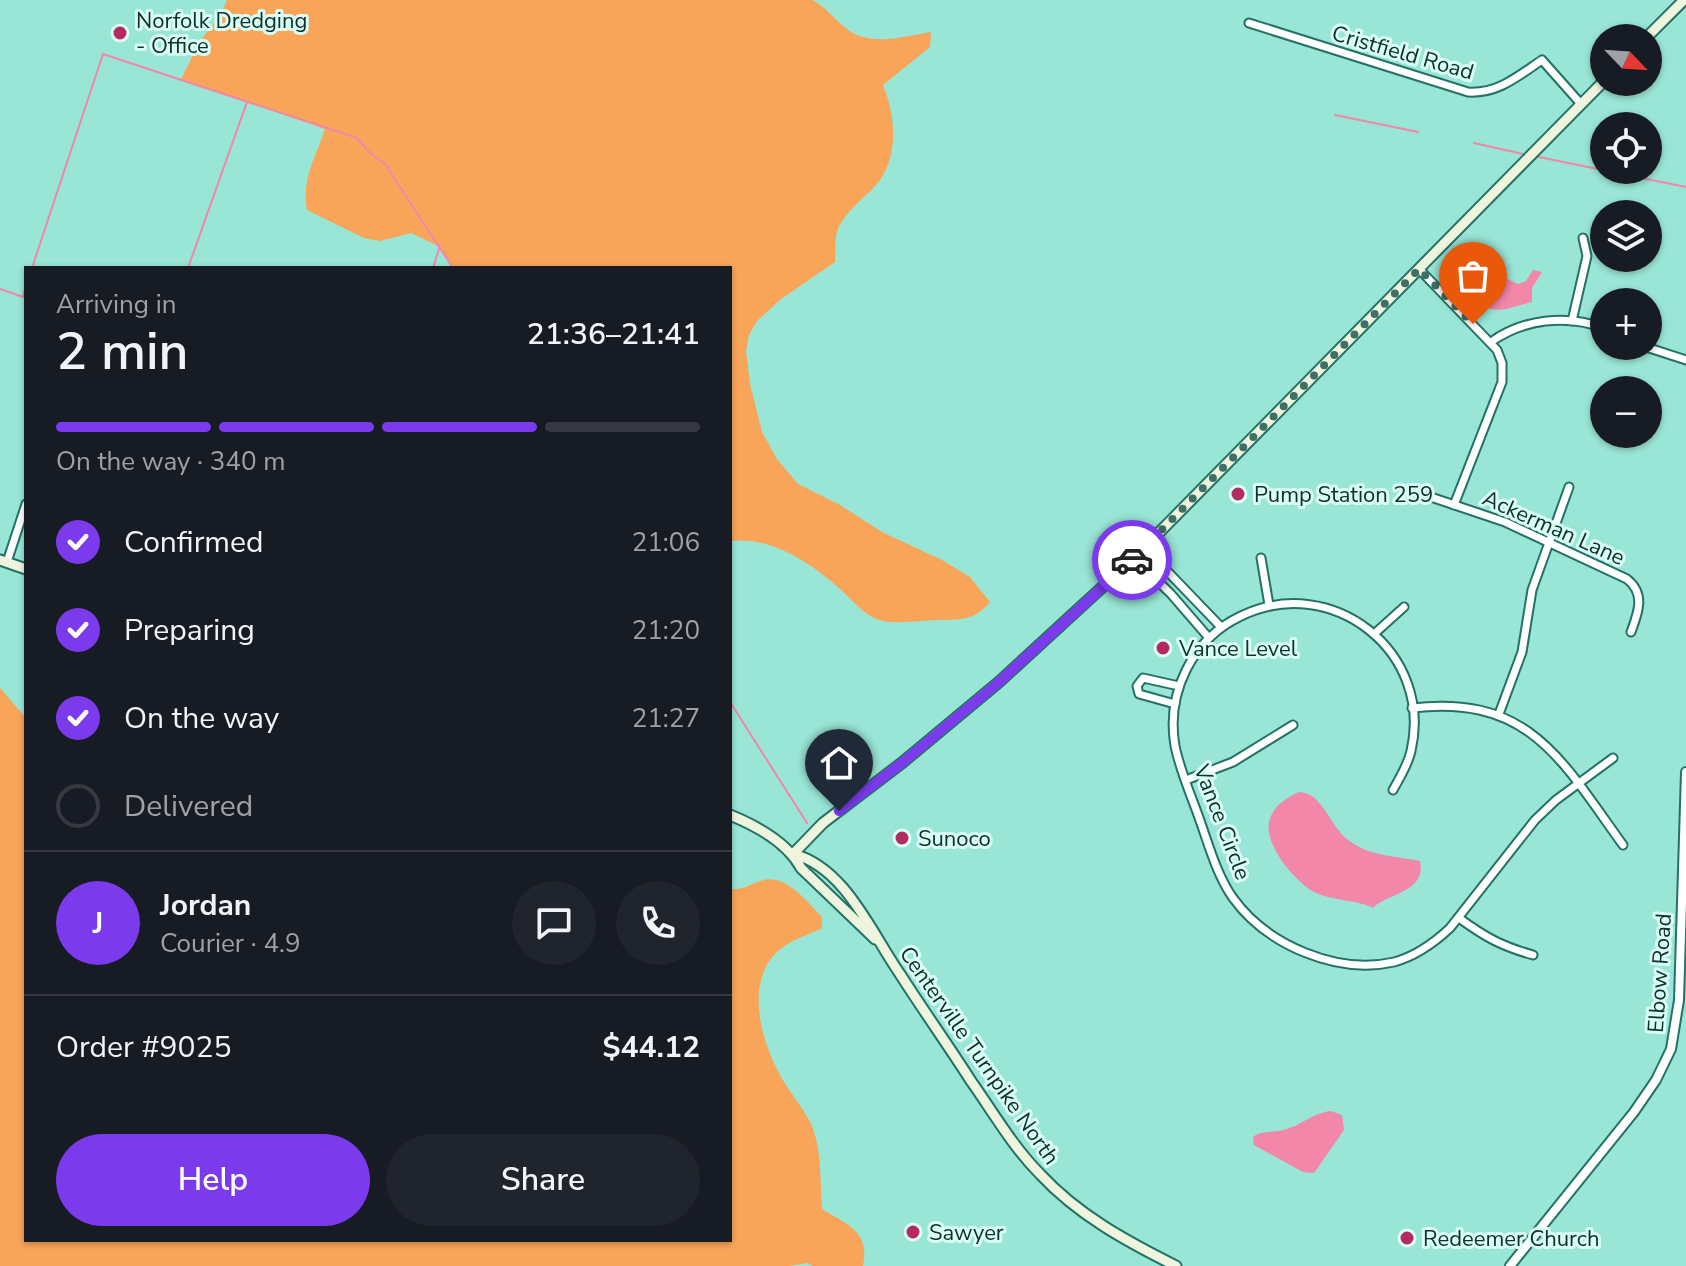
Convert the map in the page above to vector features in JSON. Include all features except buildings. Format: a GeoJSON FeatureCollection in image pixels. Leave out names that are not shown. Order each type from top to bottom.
{"type":"FeatureCollection","features":[{"type":"Feature","properties":{"kind":"main road"},"geometry":{"type":"LineString","coordinates":[[1660,24],[1684,0]]}},
{"type":"Feature","properties":{"kind":"main road"},"geometry":{"type":"LineString","coordinates":[[793,854],[823,823],[903,762],[999,682],[1134,558],[1590,95]]}},
{"type":"Feature","properties":{"kind":"main road"},"geometry":{"type":"LineString","coordinates":[[3,561],[24,568]]}},
{"type":"Feature","properties":{"kind":"main road","name":"Centerville Turnpike North"},"geometry":{"type":"LineString","coordinates":[[732,816],[757,828],[793,854],[808,858],[830,876],[870,922],[877,941],[995,1117],[1039,1174],[1093,1220],[1176,1266]]}},
{"type":"Feature","properties":{"kind":"street","name":"Cristfield Road"},"geometry":{"type":"LineString","coordinates":[[1249,23],[1468,92],[1479,93],[1498,88],[1542,60],[1581,104]]}},
{"type":"Feature","properties":{"kind":"street"},"geometry":{"type":"LineString","coordinates":[[1572,321],[1587,256],[1583,238]]}},
{"type":"Feature","properties":{"kind":"street"},"geometry":{"type":"LineString","coordinates":[[1419,269],[1491,342],[1500,356],[1502,382],[1454,505]]}},
{"type":"Feature","properties":{"kind":"street"},"geometry":{"type":"LineString","coordinates":[[1491,342],[1521,325],[1572,321],[1590,325]]}},
{"type":"Feature","properties":{"kind":"street"},"geometry":{"type":"LineString","coordinates":[[1662,352],[1686,360]]}},
{"type":"Feature","properties":{"kind":"street"},"geometry":{"type":"LineString","coordinates":[[1499,714],[1522,652],[1532,590],[1569,487]]}},
{"type":"Feature","properties":{"kind":"street","name":"Ackerman Lane"},"geometry":{"type":"LineString","coordinates":[[1410,490],[1505,522],[1633,584],[1640,598],[1631,632]]}},
{"type":"Feature","properties":{"kind":"street"},"geometry":{"type":"LineString","coordinates":[[3,561],[24,509]]}},
{"type":"Feature","properties":{"kind":"street"},"geometry":{"type":"LineString","coordinates":[[1144,547],[1221,627]]}},
{"type":"Feature","properties":{"kind":"street"},"geometry":{"type":"LineString","coordinates":[[1134,558],[1209,638]]}},
{"type":"Feature","properties":{"kind":"street"},"geometry":{"type":"LineString","coordinates":[[1261,558],[1269,605]]}},
{"type":"Feature","properties":{"kind":"street","name":"Vance Circle"},"geometry":{"type":"LineString","coordinates":[[1393,790],[1411,752],[1411,693],[1401,671],[1374,634],[1350,617],[1321,606],[1289,602],[1269,605],[1221,627],[1190,663],[1179,686],[1175,704],[1173,724],[1176,748],[1227,888],[1262,930],[1289,945],[1355,965],[1395,961],[1433,944],[1459,918],[1535,820],[1613,758]]}},
{"type":"Feature","properties":{"kind":"street"},"geometry":{"type":"LineString","coordinates":[[1374,634],[1404,607]]}},
{"type":"Feature","properties":{"kind":"street"},"geometry":{"type":"LineString","coordinates":[[1175,704],[1139,694],[1137,686],[1143,678],[1150,677],[1179,686]]}},
{"type":"Feature","properties":{"kind":"street"},"geometry":{"type":"LineString","coordinates":[[1412,708],[1459,705],[1499,714],[1530,732],[1548,746],[1623,845]]}},
{"type":"Feature","properties":{"kind":"street"},"geometry":{"type":"LineString","coordinates":[[1186,780],[1233,762],[1293,725]]}},
{"type":"Feature","properties":{"kind":"street","name":"Elbow Road"},"geometry":{"type":"LineString","coordinates":[[1510,1266],[1634,1112],[1664,1067],[1676,1032],[1683,954],[1686,772]]}},
{"type":"Feature","properties":{"kind":"street"},"geometry":{"type":"LineString","coordinates":[[1459,918],[1503,947],[1533,955]]}},
{"type":"Feature","properties":{"kind":"shaded area"},"geometry":{"type":"Polygon","coordinates":[[[227,0],[812,0],[860,36],[891,39],[931,32],[930,47],[883,85],[892,121],[890,158],[880,180],[839,226],[835,262],[781,299],[757,321],[749,335],[746,351],[750,384],[762,432],[777,459],[798,484],[970,577],[990,602],[979,612],[962,619],[879,620],[858,607],[829,579],[790,553],[760,543],[732,541],[732,266],[452,266],[440,247],[411,233],[380,241],[364,238],[307,210],[308,178],[325,129],[181,79],[200,41],[220,16],[227,0]]]}},
{"type":"Feature","properties":{"kind":"shaded area"},"geometry":{"type":"Polygon","coordinates":[[[1484,268],[1518,284],[1526,281],[1533,270],[1542,272],[1532,288],[1532,302],[1500,310],[1481,304],[1493,287],[1483,272],[1484,268]]]}},
{"type":"Feature","properties":{"kind":"shaded area"},"geometry":{"type":"Polygon","coordinates":[[[0,688],[24,716],[24,1242],[732,1242],[732,889],[769,879],[778,881],[795,890],[822,917],[822,928],[787,944],[771,959],[763,973],[759,1006],[771,1056],[815,1134],[822,1209],[855,1230],[863,1245],[863,1266],[813,1266],[807,1263],[789,1266],[0,1266],[0,688]]]}},
{"type":"Feature","properties":{"kind":"shaded area"},"geometry":{"type":"Polygon","coordinates":[[[1299,792],[1307,793],[1320,803],[1341,833],[1355,845],[1420,861],[1417,880],[1373,908],[1321,895],[1306,887],[1280,859],[1269,826],[1276,808],[1299,792]]]}},
{"type":"Feature","properties":{"kind":"shaded area"},"geometry":{"type":"Polygon","coordinates":[[[1331,1111],[1342,1115],[1344,1130],[1314,1173],[1303,1172],[1254,1145],[1253,1137],[1256,1135],[1289,1128],[1331,1111]]]}},
{"type":"Feature","properties":{"kind":"waterway"},"geometry":{"type":"LineString","coordinates":[[33,266],[103,54],[357,138],[385,164],[452,266]]}},
{"type":"Feature","properties":{"kind":"waterway"},"geometry":{"type":"LineString","coordinates":[[189,266],[247,102]]}},
{"type":"Feature","properties":{"kind":"waterway"},"geometry":{"type":"LineString","coordinates":[[1335,115],[1418,132]]}},
{"type":"Feature","properties":{"kind":"waterway"},"geometry":{"type":"LineString","coordinates":[[1474,143],[1523,154]]}},
{"type":"Feature","properties":{"kind":"waterway"},"geometry":{"type":"LineString","coordinates":[[1539,157],[1686,187]]}},
{"type":"Feature","properties":{"kind":"waterway"},"geometry":{"type":"LineString","coordinates":[[434,266],[440,246]]}},
{"type":"Feature","properties":{"kind":"waterway"},"geometry":{"type":"LineString","coordinates":[[0,289],[24,297]]}},
{"type":"Feature","properties":{"kind":"waterway"},"geometry":{"type":"LineString","coordinates":[[732,705],[807,823]]}},
{"type":"Feature","properties":{"kind":"way so far"},"geometry":{"type":"LineString","coordinates":[[1132,560],[1419,269],[1473,324]]}},
{"type":"Feature","properties":{"kind":"place","name":"Norfolk Dredging - Office"},"geometry":{"type":"Point","coordinates":[120,33]}},
{"type":"Feature","properties":{"kind":"place","name":"Pump Station 259"},"geometry":{"type":"Point","coordinates":[1238,494]}},
{"type":"Feature","properties":{"kind":"place","name":"Vance Level"},"geometry":{"type":"Point","coordinates":[1163,648]}},
{"type":"Feature","properties":{"kind":"place","name":"Sunoco"},"geometry":{"type":"Point","coordinates":[902,838]}},
{"type":"Feature","properties":{"kind":"place","name":"Sawyer"},"geometry":{"type":"Point","coordinates":[913,1232]}},
{"type":"Feature","properties":{"kind":"place","name":"Redeemer Church"},"geometry":{"type":"Point","coordinates":[1407,1238]}},
{"type":"Feature","properties":{"kind":"route"},"geometry":{"type":"LineString","coordinates":[[839,811],[949,725],[1132,560]]}}]}
